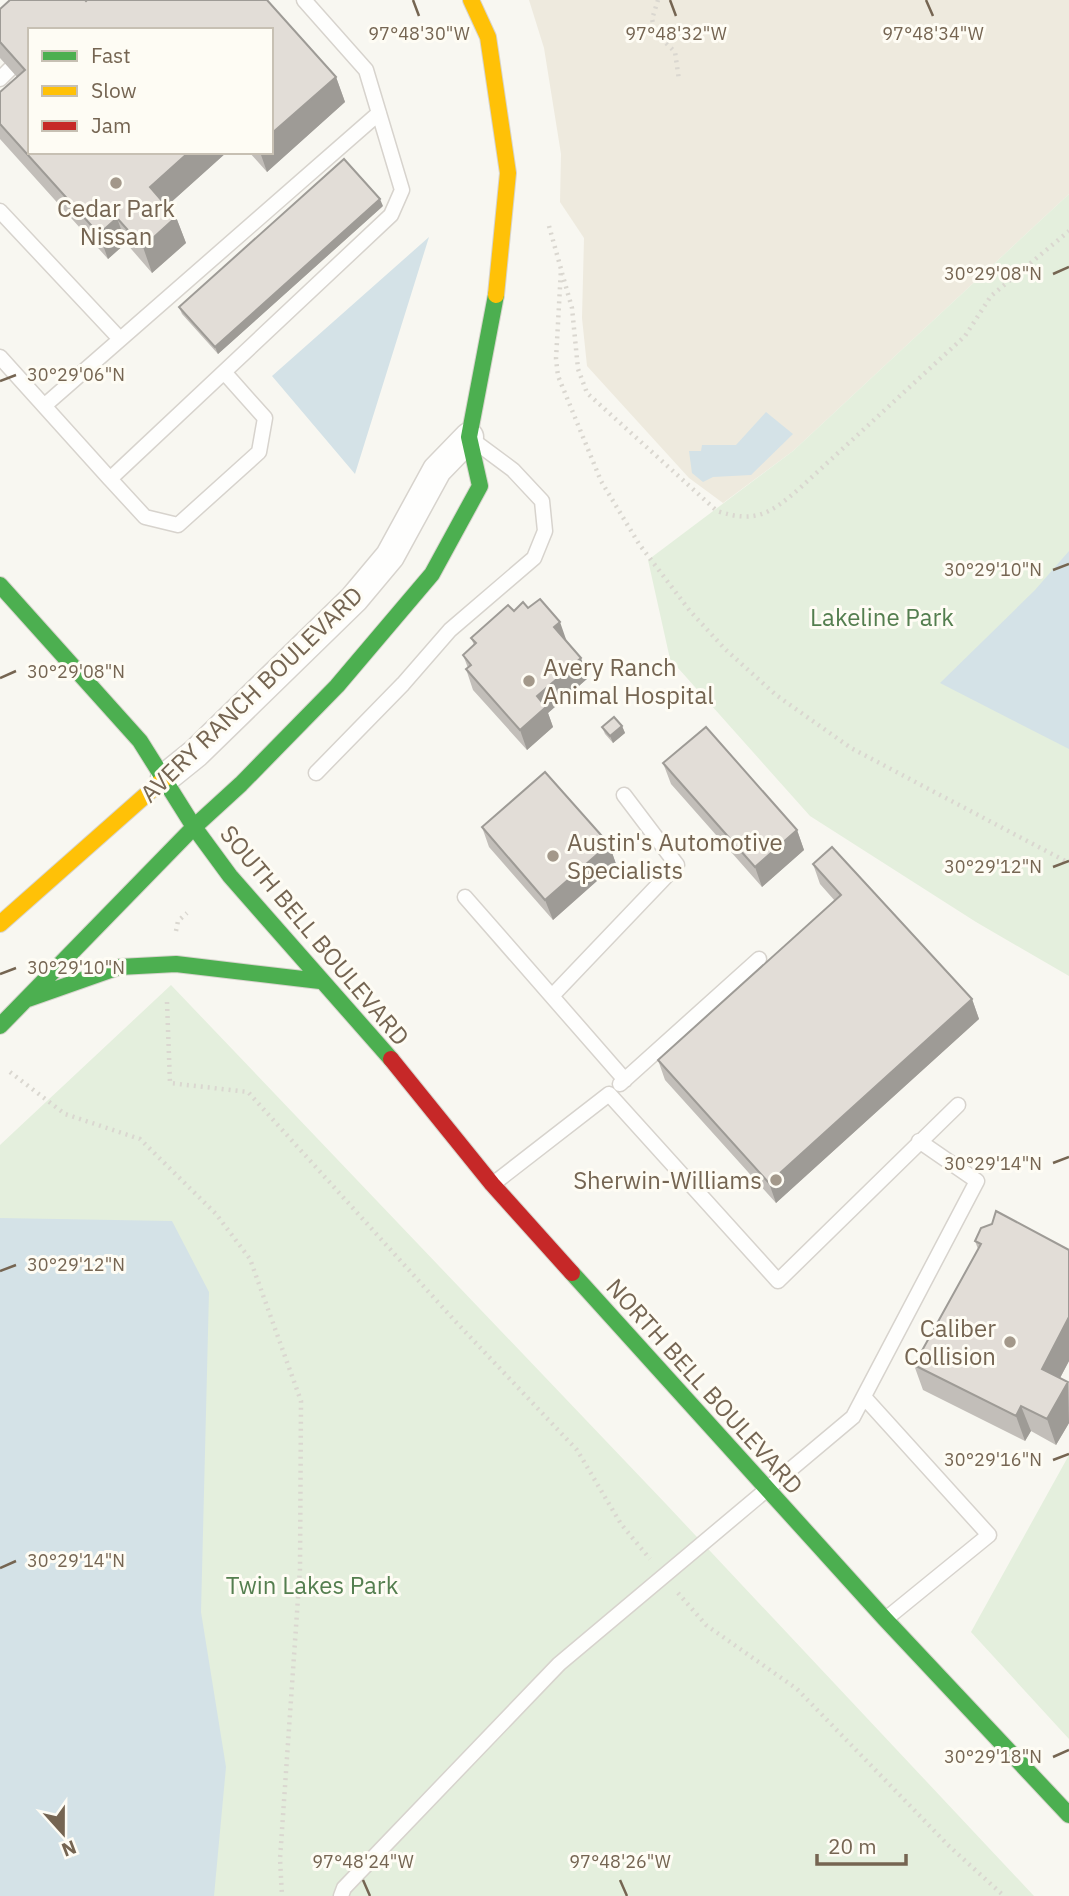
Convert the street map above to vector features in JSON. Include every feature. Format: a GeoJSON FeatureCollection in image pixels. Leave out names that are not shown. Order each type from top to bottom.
{"type":"FeatureCollection","features":[{"type":"Feature","properties":{"kind":"main road","name":"AVERY RANCH BOULEVARD"},"geometry":{"type":"LineString","coordinates":[[0,1026],[194,827],[241,784],[337,686],[432,575],[480,486],[469,437],[495,303],[509,173],[488,37],[471,0]]}},
{"type":"Feature","properties":{"kind":"main road","name":"SOUTH BELL BOULEVARD"},"geometry":{"type":"LineString","coordinates":[[0,585],[140,741],[194,827],[230,876],[385,1052],[492,1184]]}},
{"type":"Feature","properties":{"kind":"main road","name":"AVERY RANCH BOULEVARD"},"geometry":{"type":"LineString","coordinates":[[0,924],[165,778]]}},
{"type":"Feature","properties":{"kind":"main road"},"geometry":{"type":"LineString","coordinates":[[28,999],[119,967],[176,964],[320,981]]}},
{"type":"Feature","properties":{"kind":"main road","name":"NORTH BELL BOULEVARD"},"geometry":{"type":"LineString","coordinates":[[492,1184],[885,1619]]}},
{"type":"Feature","properties":{"kind":"main road"},"geometry":{"type":"LineString","coordinates":[[885,1619],[1069,1815]]}},
{"type":"Feature","properties":{"kind":"street","name":"AVERY RANCH BOULEVARD"},"geometry":{"type":"LineString","coordinates":[[165,778],[196,753],[354,599],[390,556],[437,470],[469,437]]}},
{"type":"Feature","properties":{"kind":"lane"},"geometry":{"type":"LineString","coordinates":[[110,479],[391,215],[402,190],[366,70],[304,0]]}},
{"type":"Feature","properties":{"kind":"lane"},"geometry":{"type":"LineString","coordinates":[[44,406],[379,113]]}},
{"type":"Feature","properties":{"kind":"lane"},"geometry":{"type":"LineString","coordinates":[[0,211],[120,339]]}},
{"type":"Feature","properties":{"kind":"lane"},"geometry":{"type":"LineString","coordinates":[[0,357],[145,517],[178,525],[259,452],[265,418],[224,372]]}},
{"type":"Feature","properties":{"kind":"lane"},"geometry":{"type":"LineString","coordinates":[[316,773],[403,684],[450,629],[534,558],[545,531],[542,501],[513,470],[469,437]]}},
{"type":"Feature","properties":{"kind":"lane"},"geometry":{"type":"LineString","coordinates":[[552,996],[677,865],[624,795]]}},
{"type":"Feature","properties":{"kind":"lane"},"geometry":{"type":"LineString","coordinates":[[465,897],[625,1080]]}},
{"type":"Feature","properties":{"kind":"lane"},"geometry":{"type":"LineString","coordinates":[[492,1184],[610,1094],[759,958]]}},
{"type":"Feature","properties":{"kind":"lane"},"geometry":{"type":"LineString","coordinates":[[610,1094],[778,1281],[958,1105]]}},
{"type":"Feature","properties":{"kind":"lane"},"geometry":{"type":"LineString","coordinates":[[341,1896],[344,1888],[559,1664],[853,1417],[977,1181],[919,1142]]}},
{"type":"Feature","properties":{"kind":"lane"},"geometry":{"type":"LineString","coordinates":[[864,1397],[989,1535],[885,1619]]}},
{"type":"Feature","properties":{"kind":"path"},"geometry":{"type":"LineString","coordinates":[[658,0],[652,19],[655,32],[675,52],[679,80]]}},
{"type":"Feature","properties":{"kind":"path"},"geometry":{"type":"LineString","coordinates":[[549,226],[572,308],[578,369],[587,393],[717,511],[754,518],[776,509],[810,479],[965,336],[991,296],[1069,231]]}},
{"type":"Feature","properties":{"kind":"path"},"geometry":{"type":"LineString","coordinates":[[561,269],[556,359],[562,387],[601,481],[639,544],[690,611],[725,649],[776,695],[851,748],[1069,863]]}},
{"type":"Feature","properties":{"kind":"path"},"geometry":{"type":"LineString","coordinates":[[176,932],[178,921],[187,913]]}},
{"type":"Feature","properties":{"kind":"path"},"geometry":{"type":"LineString","coordinates":[[167,1002],[170,1083],[248,1092],[455,1321],[577,1450],[621,1524],[706,1625],[797,1689],[950,1846],[1004,1896]]}},
{"type":"Feature","properties":{"kind":"path"},"geometry":{"type":"LineString","coordinates":[[10,1072],[65,1114],[140,1139],[216,1214],[250,1259],[300,1401],[300,1569],[280,1859],[282,1896]]}},
{"type":"Feature","properties":{"kind":"shaded area"},"geometry":{"type":"Polygon","coordinates":[[[529,0],[1069,0],[1069,194],[793,451],[723,503],[689,478],[587,366],[582,318],[584,238],[560,202],[561,154],[544,48],[529,0]]]}},
{"type":"Feature","properties":{"kind":"shaded area"},"geometry":{"type":"Polygon","coordinates":[[[429,237],[355,474],[272,376],[429,237]]]}},
{"type":"Feature","properties":{"kind":"shaded area"},"geometry":{"type":"Polygon","coordinates":[[[766,412],[793,434],[751,475],[713,477],[703,482],[692,473],[689,451],[701,451],[702,445],[736,445],[766,412]]]}},
{"type":"Feature","properties":{"kind":"shaded area"},"geometry":{"type":"Polygon","coordinates":[[[1069,551],[1069,749],[940,683],[1035,590],[1069,551]]]}},
{"type":"Feature","properties":{"kind":"shaded area"},"geometry":{"type":"Polygon","coordinates":[[[0,1218],[172,1221],[209,1292],[201,1612],[226,1767],[214,1896],[0,1896],[0,1218]]]}},
{"type":"Feature","properties":{"kind":"green space","name":"Lakeline Park"},"geometry":{"type":"Polygon","coordinates":[[[1069,194],[1069,976],[976,922],[810,816],[670,659],[648,560],[793,451],[1069,194]]]}},
{"type":"Feature","properties":{"kind":"green space","name":"Twin Lakes Park"},"geometry":{"type":"Polygon","coordinates":[[[171,985],[666,1504],[1034,1896],[0,1896],[0,1145],[171,985]]]}},
{"type":"Feature","properties":{"kind":"green space"},"geometry":{"type":"Polygon","coordinates":[[[1069,1455],[1069,1739],[971,1632],[1069,1455]]]}},
{"type":"Feature","properties":{"kind":"building"},"geometry":{"type":"Polygon","coordinates":[[[10,0],[267,0],[336,77],[273,132],[273,28],[28,28],[28,154],[187,154],[150,187],[176,217],[143,247],[117,218],[99,234],[0,124],[0,92],[25,70],[0,42],[0,9],[10,0]]]}},
{"type":"Feature","properties":{"kind":"building"},"geometry":{"type":"Polygon","coordinates":[[[344,159],[380,199],[215,347],[179,307],[344,159]]]}},
{"type":"Feature","properties":{"kind":"building","name":"Avery Ranch Animal Hospital"},"geometry":{"type":"Polygon","coordinates":[[[540,599],[560,622],[554,627],[581,658],[537,696],[546,707],[520,730],[466,669],[471,665],[463,655],[476,643],[471,638],[508,605],[514,611],[523,602],[528,608],[540,599]]]}},
{"type":"Feature","properties":{"kind":"building"},"geometry":{"type":"Polygon","coordinates":[[[614,717],[622,726],[610,736],[602,727],[614,717]]]}},
{"type":"Feature","properties":{"kind":"building"},"geometry":{"type":"Polygon","coordinates":[[[706,727],[797,830],[755,867],[663,763],[706,727]]]}},
{"type":"Feature","properties":{"kind":"building","name":"Austin's Automotive Specialists"},"geometry":{"type":"Polygon","coordinates":[[[545,772],[609,844],[545,900],[482,827],[545,772]]]}},
{"type":"Feature","properties":{"kind":"building"},"geometry":{"type":"Polygon","coordinates":[[[832,847],[972,999],[769,1183],[658,1060],[841,895],[813,864],[832,847]]]}},
{"type":"Feature","properties":{"kind":"building","name":"Caliber Collision"},"geometry":{"type":"Polygon","coordinates":[[[996,1211],[1069,1250],[1069,1317],[1042,1369],[1068,1382],[1047,1419],[1021,1406],[1016,1416],[914,1365],[981,1244],[975,1241],[981,1228],[992,1224],[996,1211]]]}},
{"type":"Feature","properties":{"kind":"traffic: fast"},"geometry":{"type":"LineString","coordinates":[[194,827],[241,784],[337,686],[432,574],[480,486],[469,437],[496,295]]}},
{"type":"Feature","properties":{"kind":"traffic: fast"},"geometry":{"type":"LineString","coordinates":[[0,585],[140,741],[194,827],[230,876],[391,1059]]}},
{"type":"Feature","properties":{"kind":"traffic: fast"},"geometry":{"type":"LineString","coordinates":[[0,1026],[194,827]]}},
{"type":"Feature","properties":{"kind":"traffic: fast"},"geometry":{"type":"LineString","coordinates":[[28,999],[119,967],[176,964],[320,981]]}},
{"type":"Feature","properties":{"kind":"traffic: fast"},"geometry":{"type":"LineString","coordinates":[[572,1273],[885,1619],[1069,1815]]}},
{"type":"Feature","properties":{"kind":"traffic: slow"},"geometry":{"type":"LineString","coordinates":[[471,0],[488,37],[508,173],[496,295]]}},
{"type":"Feature","properties":{"kind":"traffic: slow"},"geometry":{"type":"LineString","coordinates":[[0,924],[165,778]]}},
{"type":"Feature","properties":{"kind":"traffic: jam"},"geometry":{"type":"LineString","coordinates":[[391,1059],[492,1184],[572,1273]]}},
{"type":"Feature","properties":{"kind":"place","name":"Cedar Park Nissan"},"geometry":{"type":"Point","coordinates":[116,183]}},
{"type":"Feature","properties":{"kind":"place","name":"Avery Ranch Animal Hospital"},"geometry":{"type":"Point","coordinates":[529,681]}},
{"type":"Feature","properties":{"kind":"place","name":"Austin's Automotive Specialists"},"geometry":{"type":"Point","coordinates":[553,856]}},
{"type":"Feature","properties":{"kind":"place","name":"Sherwin-Williams"},"geometry":{"type":"Point","coordinates":[776,1180]}},
{"type":"Feature","properties":{"kind":"place","name":"Caliber Collision"},"geometry":{"type":"Point","coordinates":[1010,1342]}}]}
